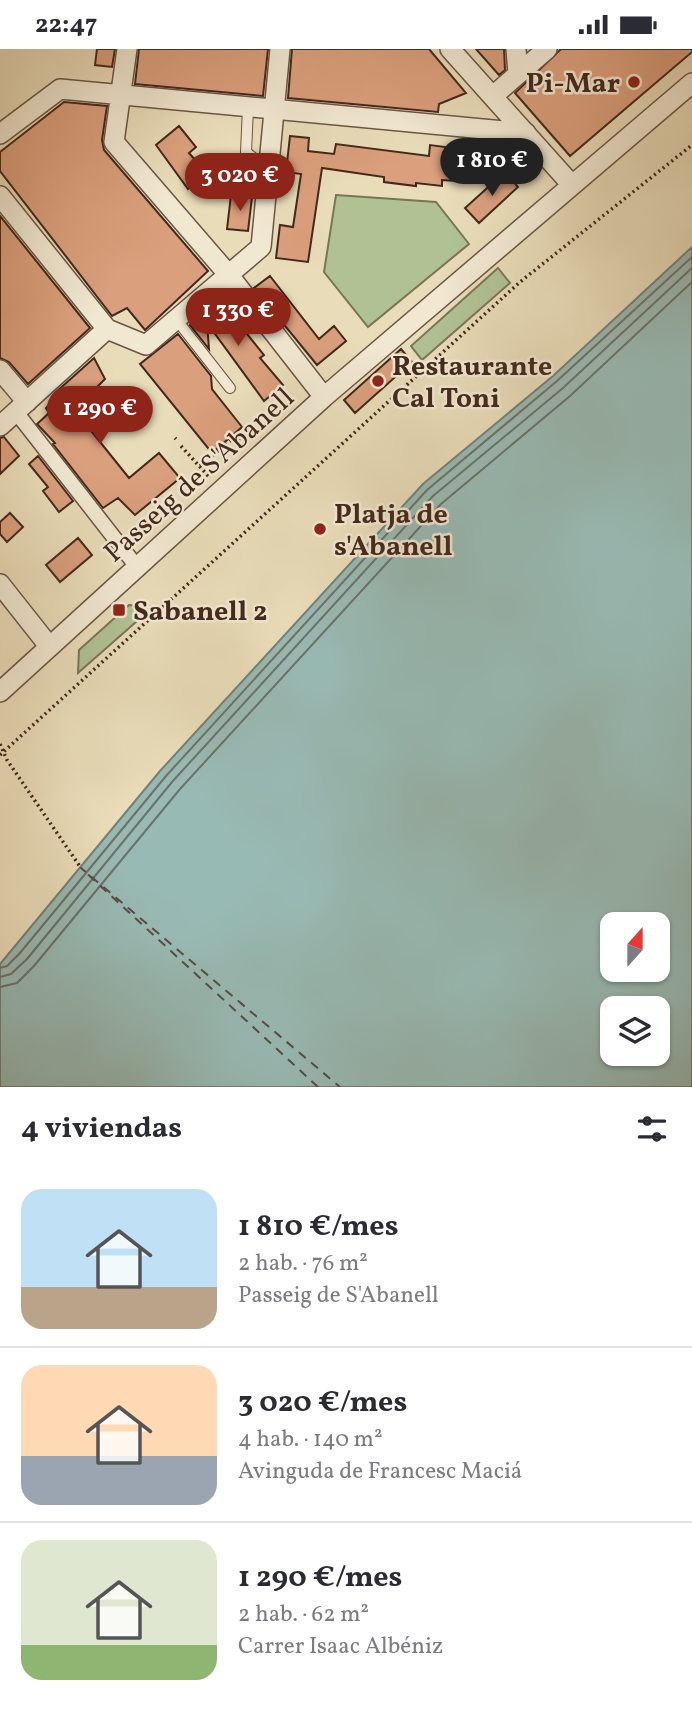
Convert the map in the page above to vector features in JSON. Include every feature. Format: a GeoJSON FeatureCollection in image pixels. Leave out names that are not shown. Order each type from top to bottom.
{"type":"FeatureCollection","features":[{"type":"Feature","properties":{"kind":"street"},"geometry":{"type":"LineString","coordinates":[[127,49],[114,142],[228,274],[324,397]]}},
{"type":"Feature","properties":{"kind":"street"},"geometry":{"type":"LineString","coordinates":[[0,196],[107,329],[146,345],[261,247],[280,49]]}},
{"type":"Feature","properties":{"kind":"street"},"geometry":{"type":"LineString","coordinates":[[450,49],[571,184]]}},
{"type":"Feature","properties":{"kind":"street"},"geometry":{"type":"LineString","coordinates":[[516,49],[518,74]]}},
{"type":"Feature","properties":{"kind":"street"},"geometry":{"type":"LineString","coordinates":[[492,96],[547,49]]}},
{"type":"Feature","properties":{"kind":"street","name":"Passeig de S'Abanell"},"geometry":{"type":"LineString","coordinates":[[0,692],[324,397],[692,83]]}},
{"type":"Feature","properties":{"kind":"street"},"geometry":{"type":"LineString","coordinates":[[0,134],[60,89],[526,133]]}},
{"type":"Feature","properties":{"kind":"street"},"geometry":{"type":"LineString","coordinates":[[0,426],[107,329]]}},
{"type":"Feature","properties":{"kind":"street"},"geometry":{"type":"LineString","coordinates":[[0,370],[21,407],[137,567]]}},
{"type":"Feature","properties":{"kind":"street"},"geometry":{"type":"LineString","coordinates":[[0,584],[49,646]]}},
{"type":"Feature","properties":{"kind":"lane"},"geometry":{"type":"LineString","coordinates":[[248,108],[246,152],[268,170]]}},
{"type":"Feature","properties":{"kind":"lane"},"geometry":{"type":"LineString","coordinates":[[176,319],[230,388]]}},
{"type":"Feature","properties":{"kind":"path"},"geometry":{"type":"LineString","coordinates":[[2,753],[520,282],[692,145]]}},
{"type":"Feature","properties":{"kind":"path"},"geometry":{"type":"LineString","coordinates":[[200,466],[235,437],[247,449]]}},
{"type":"Feature","properties":{"kind":"path"},"geometry":{"type":"LineString","coordinates":[[181,446],[205,472]]}},
{"type":"Feature","properties":{"kind":"path"},"geometry":{"type":"LineString","coordinates":[[0,744],[2,753],[80,868]]}},
{"type":"Feature","properties":{"kind":"green space"},"geometry":{"type":"Polygon","coordinates":[[[336,195],[436,202],[469,244],[368,327],[324,272],[336,195]]]}},
{"type":"Feature","properties":{"kind":"green space"},"geometry":{"type":"Polygon","coordinates":[[[498,268],[510,283],[422,360],[411,346],[498,268]]]}},
{"type":"Feature","properties":{"kind":"green space"},"geometry":{"type":"Polygon","coordinates":[[[129,605],[153,607],[78,673],[79,650],[129,605]]]}},
{"type":"Feature","properties":{"kind":"water"},"geometry":{"type":"Polygon","coordinates":[[[692,247],[692,1087],[0,1087],[0,964],[160,771],[423,484],[553,376],[692,247]]]}},
{"type":"Feature","properties":{"kind":"building"},"geometry":{"type":"Polygon","coordinates":[[[97,49],[115,49],[112,67],[95,65],[97,49]]]}},
{"type":"Feature","properties":{"kind":"building"},"geometry":{"type":"Polygon","coordinates":[[[139,49],[268,49],[263,96],[135,84],[139,49]]]}},
{"type":"Feature","properties":{"kind":"building"},"geometry":{"type":"Polygon","coordinates":[[[292,49],[429,49],[466,93],[439,104],[438,112],[288,98],[292,49]]]}},
{"type":"Feature","properties":{"kind":"building"},"geometry":{"type":"Polygon","coordinates":[[[476,49],[504,49],[505,70],[499,75],[476,49]]]}},
{"type":"Feature","properties":{"kind":"building"},"geometry":{"type":"Polygon","coordinates":[[[561,49],[692,49],[692,52],[570,156],[515,93],[561,49]]]}},
{"type":"Feature","properties":{"kind":"building"},"geometry":{"type":"Polygon","coordinates":[[[64,102],[107,106],[102,140],[104,150],[208,271],[145,330],[127,308],[112,316],[0,171],[0,152],[64,102]]]}},
{"type":"Feature","properties":{"kind":"building"},"geometry":{"type":"Polygon","coordinates":[[[179,126],[196,147],[189,153],[204,170],[204,175],[188,189],[156,145],[179,126]]]}},
{"type":"Feature","properties":{"kind":"building"},"geometry":{"type":"Polygon","coordinates":[[[290,136],[309,138],[308,151],[334,154],[336,144],[429,156],[430,145],[461,149],[457,181],[442,180],[442,186],[416,183],[416,186],[384,182],[384,177],[322,168],[308,262],[276,258],[280,225],[293,227],[301,174],[286,172],[290,136]]]}},
{"type":"Feature","properties":{"kind":"building"},"geometry":{"type":"Polygon","coordinates":[[[505,172],[518,187],[479,223],[465,208],[505,172]]]}},
{"type":"Feature","properties":{"kind":"building"},"geometry":{"type":"Polygon","coordinates":[[[231,195],[252,197],[248,231],[227,229],[231,195]]]}},
{"type":"Feature","properties":{"kind":"building"},"geometry":{"type":"Polygon","coordinates":[[[0,216],[90,328],[28,384],[9,362],[0,358],[0,216]]]}},
{"type":"Feature","properties":{"kind":"building"},"geometry":{"type":"Polygon","coordinates":[[[270,276],[319,339],[334,326],[346,341],[317,365],[254,288],[270,276]]]}},
{"type":"Feature","properties":{"kind":"building"},"geometry":{"type":"Polygon","coordinates":[[[219,299],[264,355],[260,358],[283,385],[264,401],[207,323],[209,349],[190,325],[219,299]]]}},
{"type":"Feature","properties":{"kind":"building"},"geometry":{"type":"Polygon","coordinates":[[[178,334],[211,376],[212,389],[242,427],[212,453],[140,364],[178,334]]]}},
{"type":"Feature","properties":{"kind":"building","name":"Restaurante Cal Toni"},"geometry":{"type":"Polygon","coordinates":[[[401,349],[412,362],[355,413],[344,400],[401,349]]]}},
{"type":"Feature","properties":{"kind":"building"},"geometry":{"type":"Polygon","coordinates":[[[94,358],[105,379],[96,388],[121,397],[81,412],[80,417],[129,478],[159,453],[180,478],[135,515],[118,498],[103,508],[53,444],[55,443],[37,424],[49,413],[46,408],[55,398],[55,393],[94,358]]]}},
{"type":"Feature","properties":{"kind":"building"},"geometry":{"type":"Polygon","coordinates":[[[4,437],[19,456],[0,474],[0,438],[4,437]]]}},
{"type":"Feature","properties":{"kind":"building"},"geometry":{"type":"Polygon","coordinates":[[[38,456],[73,501],[59,512],[43,491],[48,487],[29,464],[38,456]]]}},
{"type":"Feature","properties":{"kind":"building"},"geometry":{"type":"Polygon","coordinates":[[[10,513],[23,527],[7,542],[0,534],[0,522],[10,513]]]}},
{"type":"Feature","properties":{"kind":"building"},"geometry":{"type":"Polygon","coordinates":[[[78,538],[92,555],[60,582],[46,565],[78,538]]]}},
{"type":"Feature","properties":{"kind":"ferry route"},"geometry":{"type":"LineString","coordinates":[[318,1087],[81,868],[340,1087]]}},
{"type":"Feature","properties":{"kind":"place","name":"Pi-Mar"},"geometry":{"type":"Point","coordinates":[634,82]}},
{"type":"Feature","properties":{"kind":"place","name":"Restaurante Cal Toni"},"geometry":{"type":"Point","coordinates":[378,381]}},
{"type":"Feature","properties":{"kind":"place","name":"Platja de s'Abanell"},"geometry":{"type":"Point","coordinates":[320,529]}},
{"type":"Feature","properties":{"kind":"place","name":"Sabanell 2"},"geometry":{"type":"Point","coordinates":[119,610]}}]}
